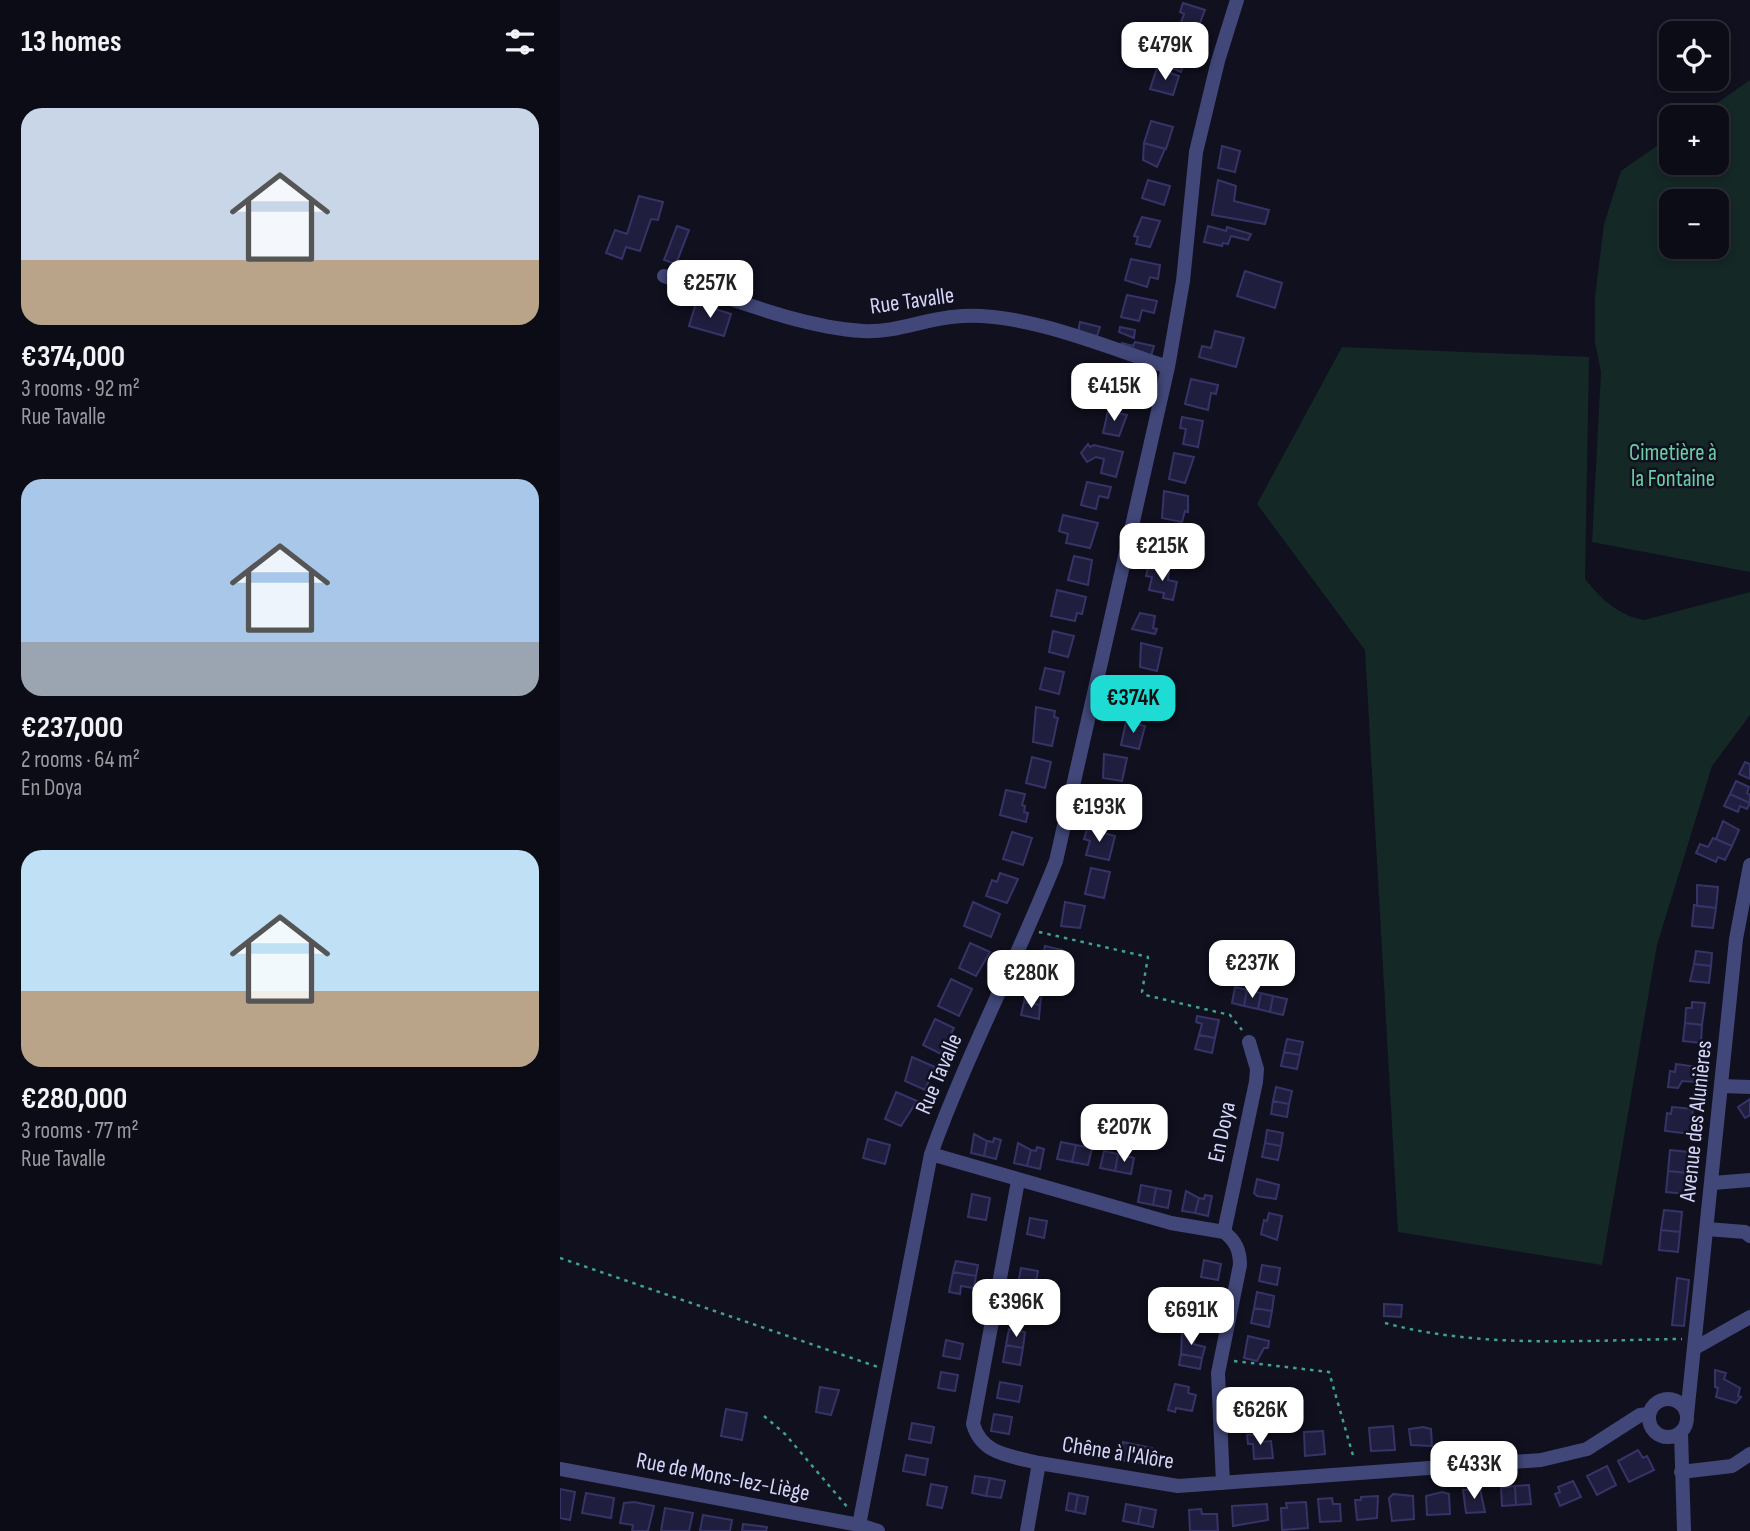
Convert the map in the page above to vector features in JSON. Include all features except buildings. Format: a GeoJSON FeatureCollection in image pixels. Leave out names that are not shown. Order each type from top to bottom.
{"type":"FeatureCollection","features":[{"type":"Feature","properties":{"kind":"street","name":"Rue Tavalle"},"geometry":{"type":"LineString","coordinates":[[859,1523],[931,1154],[951,1097],[1029,929],[1056,861],[1168,367],[1183,281],[1196,152],[1218,61],[1237,0]]}},
{"type":"Feature","properties":{"kind":"street","name":"Rue Tavalle"},"geometry":{"type":"LineString","coordinates":[[664,275],[821,324],[886,331],[928,319],[964,315],[1008,318],[1168,367]]}},
{"type":"Feature","properties":{"kind":"street","name":"Avenue des Alunières"},"geometry":{"type":"LineString","coordinates":[[1684,1531],[1681,1433],[1688,1415],[1689,1382],[1722,1086],[1743,939],[1750,865]]}},
{"type":"Feature","properties":{"kind":"street","name":"En Doya"},"geometry":{"type":"LineString","coordinates":[[1224,1232],[1256,1082],[1257,1069],[1249,1042]]}},
{"type":"Feature","properties":{"kind":"street"},"geometry":{"type":"LineString","coordinates":[[1722,1086],[1750,1087]]}},
{"type":"Feature","properties":{"kind":"street"},"geometry":{"type":"LineString","coordinates":[[931,1154],[1171,1223],[1224,1232],[1238,1249],[1240,1265],[1221,1359],[1223,1483]]}},
{"type":"Feature","properties":{"kind":"street"},"geometry":{"type":"LineString","coordinates":[[1713,1183],[1750,1180]]}},
{"type":"Feature","properties":{"kind":"street","name":"Chêne à l'Alôre"},"geometry":{"type":"LineString","coordinates":[[1018,1181],[973,1424],[976,1436],[990,1451],[1039,1463],[1178,1486],[1541,1460],[1587,1449],[1640,1415],[1648,1414]]}},
{"type":"Feature","properties":{"kind":"street"},"geometry":{"type":"LineString","coordinates":[[1707,1229],[1745,1232],[1750,1236]]}},
{"type":"Feature","properties":{"kind":"street"},"geometry":{"type":"LineString","coordinates":[[1695,1344],[1750,1317]]}},
{"type":"Feature","properties":{"kind":"street"},"geometry":{"type":"LineString","coordinates":[[1681,1433],[1672,1438],[1657,1434],[1651,1429],[1648,1414],[1657,1402],[1689,1382]]}},
{"type":"Feature","properties":{"kind":"street"},"geometry":{"type":"LineString","coordinates":[[1664,1399],[1679,1402],[1688,1415]]}},
{"type":"Feature","properties":{"kind":"street"},"geometry":{"type":"LineString","coordinates":[[1681,1472],[1732,1466],[1750,1454]]}},
{"type":"Feature","properties":{"kind":"street","name":"Chêne à l'Alôre"},"geometry":{"type":"LineString","coordinates":[[1027,1531],[1039,1463]]}},
{"type":"Feature","properties":{"kind":"street","name":"Rue de Mons-lez-Liège"},"geometry":{"type":"LineString","coordinates":[[560,1469],[859,1523],[878,1531]]}},
{"type":"Feature","properties":{"kind":"path"},"geometry":{"type":"LineString","coordinates":[[1029,929],[1149,957],[1142,992],[1145,995],[1230,1015],[1249,1042]]}},
{"type":"Feature","properties":{"kind":"path"},"geometry":{"type":"LineString","coordinates":[[560,1258],[890,1370]]}},
{"type":"Feature","properties":{"kind":"path"},"geometry":{"type":"LineString","coordinates":[[1385,1323],[1417,1332],[1530,1342],[1695,1344]]}},
{"type":"Feature","properties":{"kind":"path"},"geometry":{"type":"LineString","coordinates":[[1221,1359],[1329,1372],[1358,1473]]}},
{"type":"Feature","properties":{"kind":"path"},"geometry":{"type":"LineString","coordinates":[[764,1416],[785,1434],[859,1523]]}},
{"type":"Feature","properties":{"kind":"green space","name":"Cimetière à la Fontaine"},"geometry":{"type":"Polygon","coordinates":[[[1750,80],[1750,572],[1592,542],[1601,372],[1595,342],[1595,297],[1604,224],[1621,171],[1659,144],[1659,175],[1729,175],[1729,105],[1714,105],[1750,80]]]}},
{"type":"Feature","properties":{"kind":"green space"},"geometry":{"type":"Polygon","coordinates":[[[1342,347],[1589,357],[1585,579],[1611,605],[1644,620],[1750,592],[1750,715],[1712,766],[1657,945],[1602,1265],[1398,1232],[1365,650],[1257,504],[1342,347]]]}}]}
